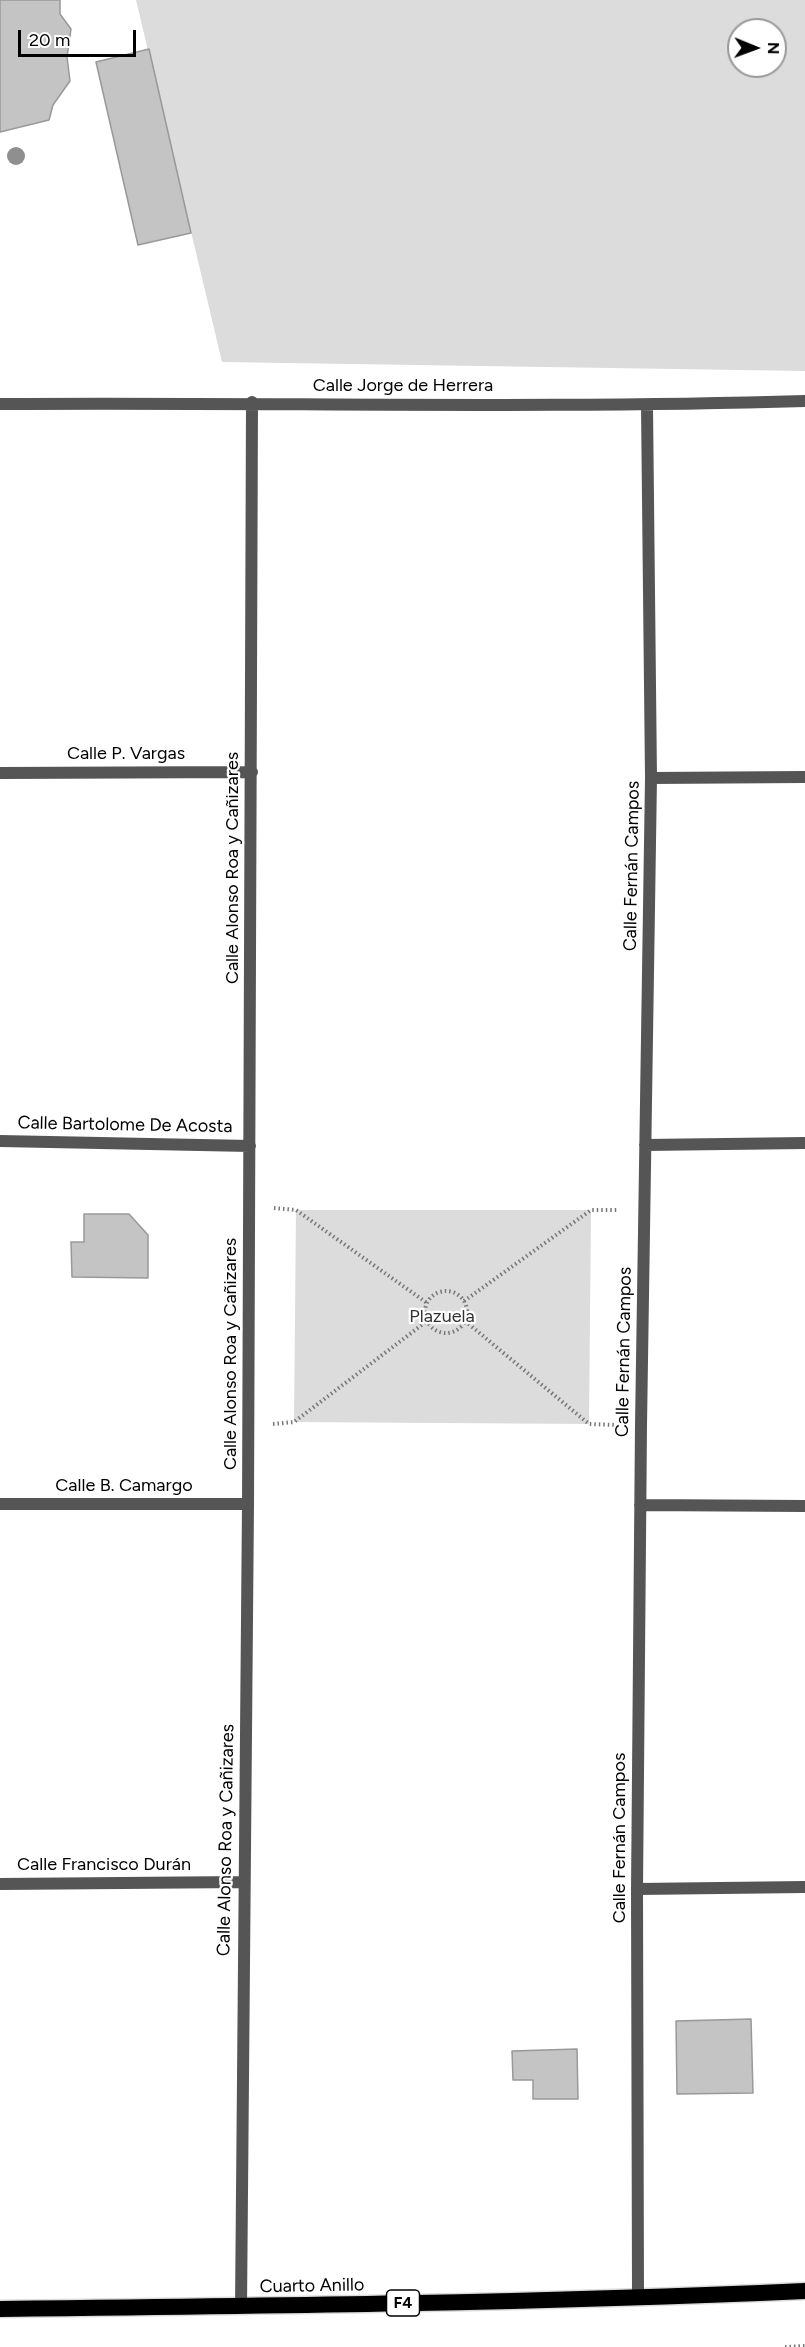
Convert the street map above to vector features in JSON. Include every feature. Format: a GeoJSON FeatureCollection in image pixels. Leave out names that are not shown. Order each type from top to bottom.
{"type":"FeatureCollection","features":[{"type":"Feature","properties":{"kind":"highway","name":"Cuarto Anillo"},"geometry":{"type":"LineString","coordinates":[[0,2308],[241,2307],[638,2298],[805,2291]]}},
{"type":"Feature","properties":{"kind":"street","name":"Calle Jorge de Herrera"},"geometry":{"type":"LineString","coordinates":[[0,404],[252,402],[647,406],[805,401]]}},
{"type":"Feature","properties":{"kind":"street","name":"Calle Alonso Roa y Cañizares"},"geometry":{"type":"LineString","coordinates":[[241,2307],[248,1504],[252,402]]}},
{"type":"Feature","properties":{"kind":"street","name":"Calle Fernán Campos"},"geometry":{"type":"LineString","coordinates":[[638,2298],[637,1889],[640,1505],[651,778],[647,406]]}},
{"type":"Feature","properties":{"kind":"street","name":"Calle P. Vargas"},"geometry":{"type":"LineString","coordinates":[[0,772],[252,772]]}},
{"type":"Feature","properties":{"kind":"street"},"geometry":{"type":"LineString","coordinates":[[651,778],[805,777]]}},
{"type":"Feature","properties":{"kind":"street","name":"Calle Bartolome De Acosta"},"geometry":{"type":"LineString","coordinates":[[0,1141],[250,1146]]}},
{"type":"Feature","properties":{"kind":"street"},"geometry":{"type":"LineString","coordinates":[[645,1145],[805,1143]]}},
{"type":"Feature","properties":{"kind":"street","name":"Calle B. Camargo"},"geometry":{"type":"LineString","coordinates":[[0,1504],[248,1504]]}},
{"type":"Feature","properties":{"kind":"street"},"geometry":{"type":"LineString","coordinates":[[640,1505],[805,1506]]}},
{"type":"Feature","properties":{"kind":"street","name":"Calle Francisco Durán"},"geometry":{"type":"LineString","coordinates":[[0,1884],[244,1882]]}},
{"type":"Feature","properties":{"kind":"street"},"geometry":{"type":"LineString","coordinates":[[637,1889],[805,1887]]}},
{"type":"Feature","properties":{"kind":"path"},"geometry":{"type":"LineString","coordinates":[[249,1207],[296,1210],[427,1303]]}},
{"type":"Feature","properties":{"kind":"path"},"geometry":{"type":"LineString","coordinates":[[464,1301],[591,1210],[644,1210]]}},
{"type":"Feature","properties":{"kind":"path"},"geometry":{"type":"LineString","coordinates":[[444,1290],[459,1295],[464,1301],[467,1315],[465,1321],[455,1331],[448,1333],[433,1329],[427,1321],[425,1314],[431,1297],[444,1290]]}},
{"type":"Feature","properties":{"kind":"path"},"geometry":{"type":"LineString","coordinates":[[248,1425],[294,1422],[427,1321]]}},
{"type":"Feature","properties":{"kind":"path"},"geometry":{"type":"LineString","coordinates":[[465,1321],[590,1424],[641,1425]]}},
{"type":"Feature","properties":{"kind":"path"},"geometry":{"type":"LineString","coordinates":[[785,2347],[805,2346]]}},
{"type":"Feature","properties":{"kind":"green space"},"geometry":{"type":"Polygon","coordinates":[[[136,0],[805,0],[805,371],[222,362],[136,0]]]}},
{"type":"Feature","properties":{"kind":"green space","name":"Plazuela"},"geometry":{"type":"Polygon","coordinates":[[[296,1210],[591,1210],[589,1424],[294,1422],[296,1210]]]}},
{"type":"Feature","properties":{"kind":"building"},"geometry":{"type":"Polygon","coordinates":[[[0,0],[60,0],[60,14],[71,29],[67,57],[70,81],[53,105],[49,120],[0,132],[0,0]]]}},
{"type":"Feature","properties":{"kind":"building"},"geometry":{"type":"Polygon","coordinates":[[[149,49],[191,233],[138,245],[96,62],[149,49]]]}},
{"type":"Feature","properties":{"kind":"building"},"geometry":{"type":"Polygon","coordinates":[[[84,1214],[129,1214],[148,1235],[148,1278],[72,1277],[71,1242],[84,1242],[84,1214]]]}},
{"type":"Feature","properties":{"kind":"building"},"geometry":{"type":"Polygon","coordinates":[[[751,2019],[753,2093],[677,2094],[676,2021],[751,2019]]]}},
{"type":"Feature","properties":{"kind":"building"},"geometry":{"type":"Polygon","coordinates":[[[577,2049],[578,2099],[533,2099],[533,2080],[513,2080],[512,2051],[577,2049]]]}}]}
